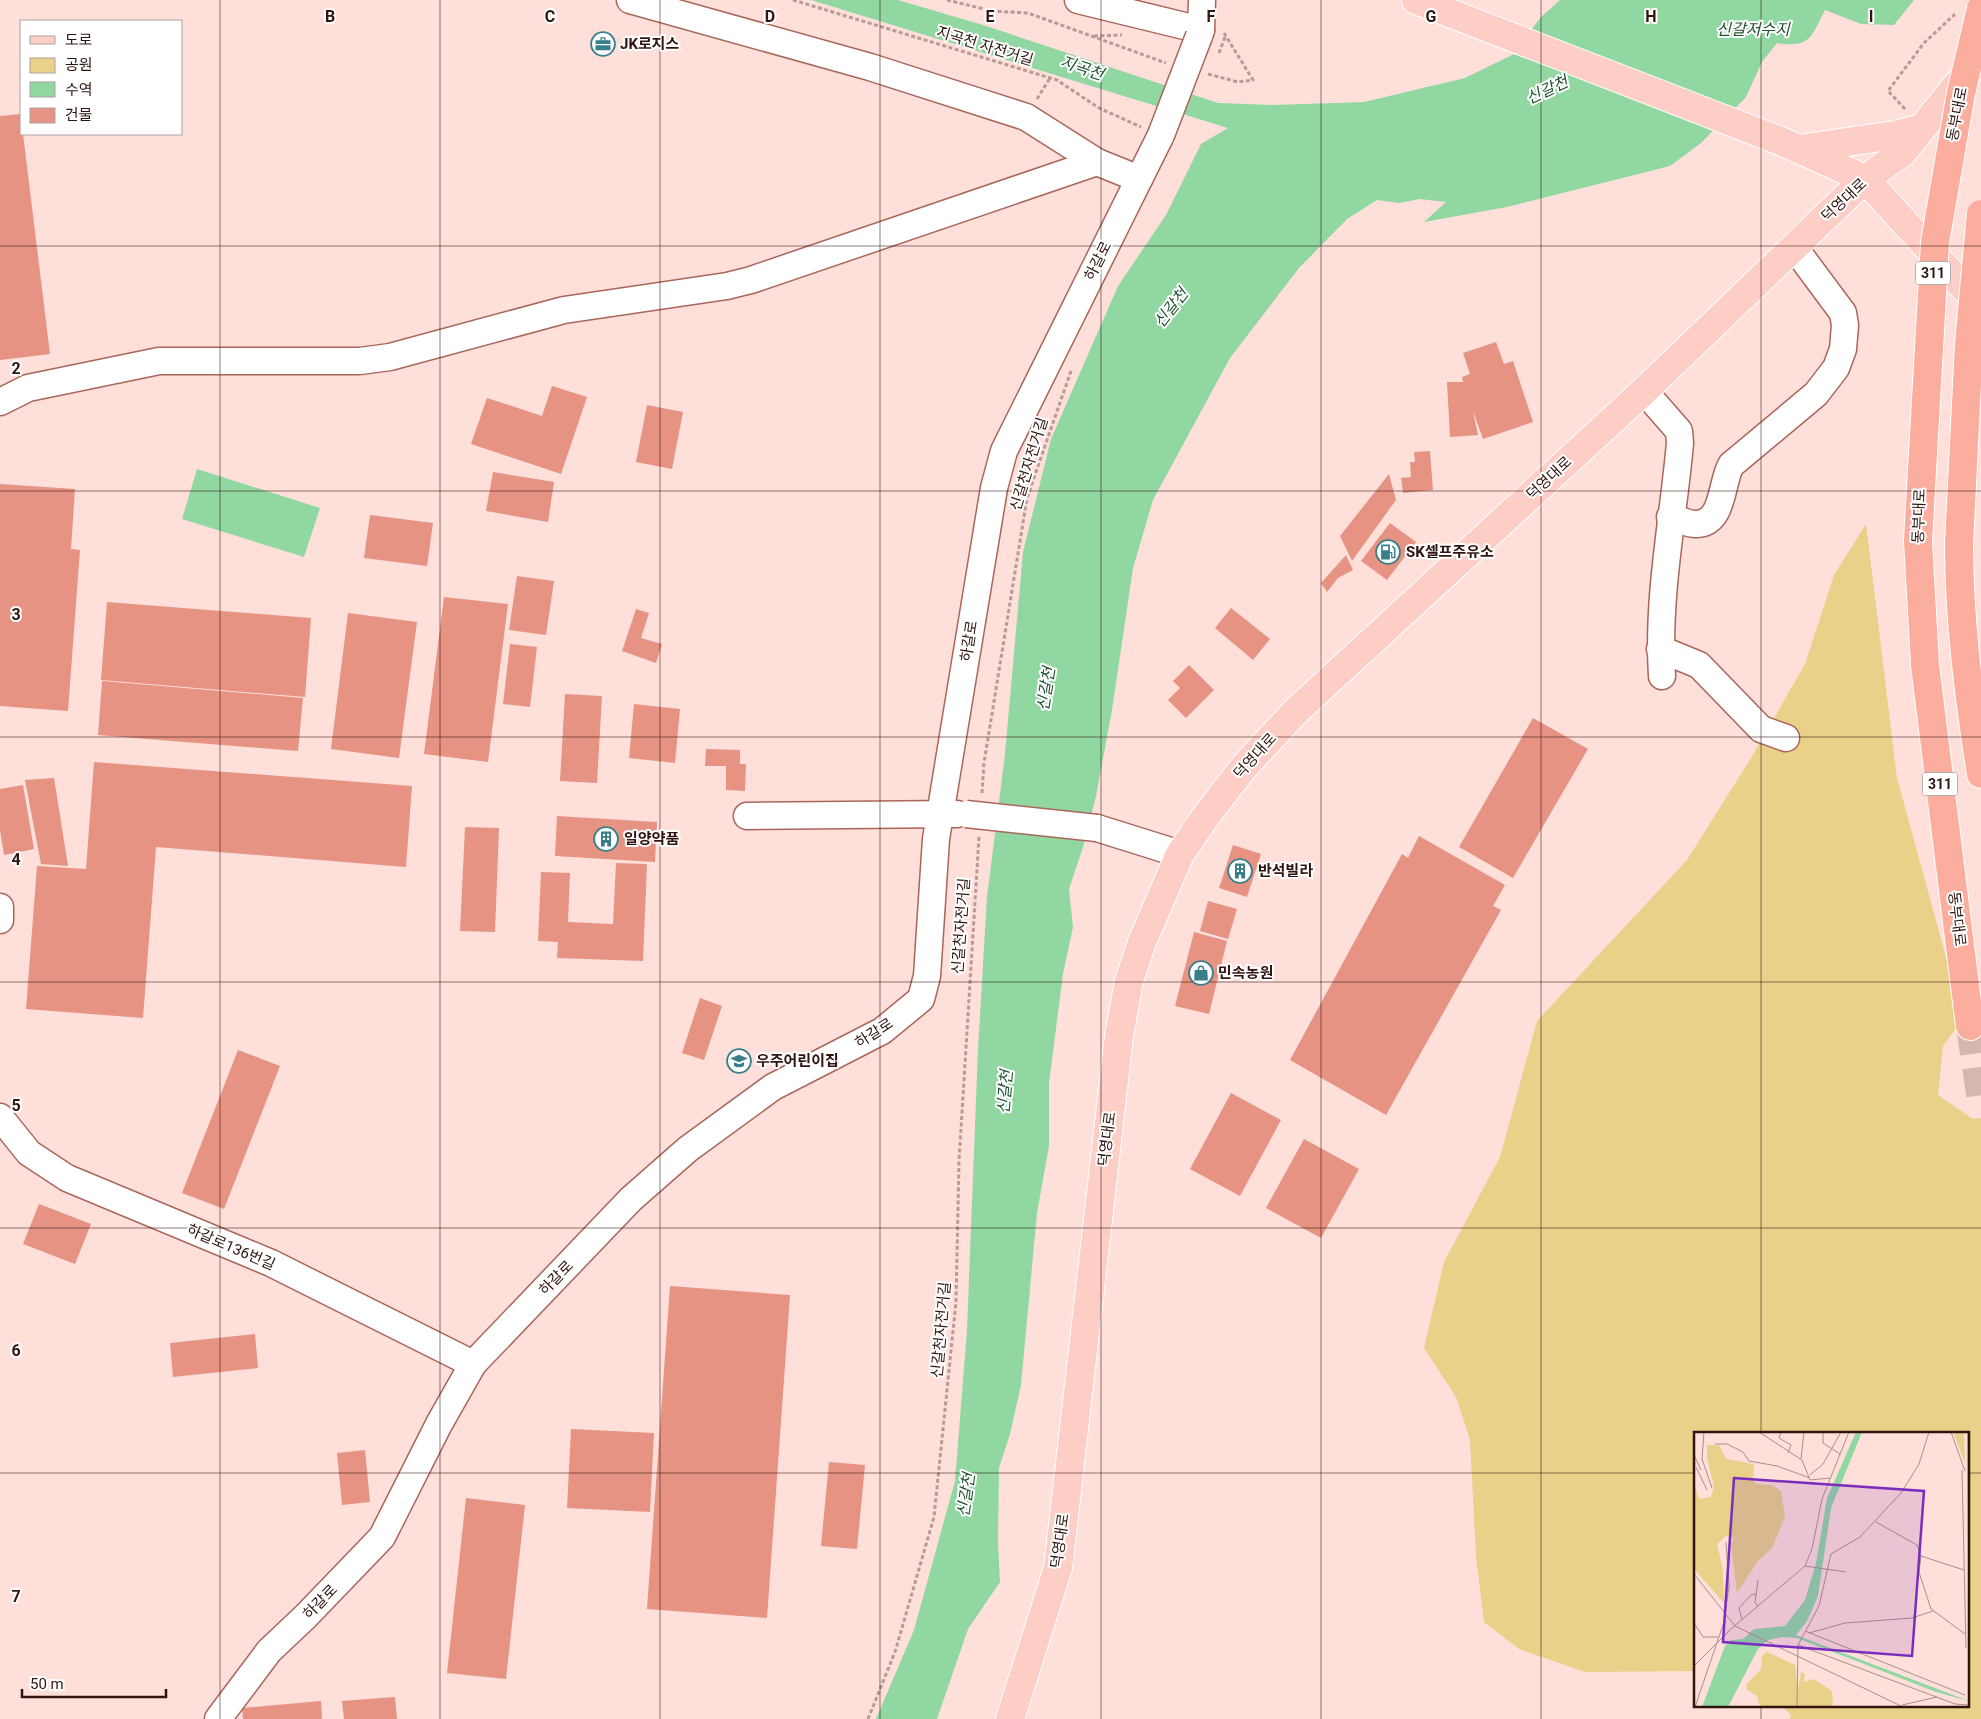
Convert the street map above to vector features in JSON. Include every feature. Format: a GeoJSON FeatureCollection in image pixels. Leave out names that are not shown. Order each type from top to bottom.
{"type":"FeatureCollection","features":[{"type":"Feature","properties":{"kind":"highway","name":"동부대로"},"geometry":{"type":"LineString","coordinates":[[1970,1026],[1925,665],[1918,541],[1935,242],[1961,93],[1971,8]]}},
{"type":"Feature","properties":{"kind":"highway"},"geometry":{"type":"LineString","coordinates":[[1981,214],[1970,334],[1959,544],[1959,586],[1964,650],[1981,774]]}},
{"type":"Feature","properties":{"kind":"main road"},"geometry":{"type":"LineString","coordinates":[[1416,0],[1791,146],[1865,179]]}},
{"type":"Feature","properties":{"kind":"main road","name":"덕영대로"},"geometry":{"type":"LineString","coordinates":[[1010,1719],[1058,1568],[1119,1036],[1129,981],[1142,942],[1180,854],[1206,816],[1244,767],[1296,711],[1644,391],[1865,179],[1902,153],[1981,57]]}},
{"type":"Feature","properties":{"kind":"main road"},"geometry":{"type":"LineString","coordinates":[[1791,146],[1895,135],[1922,128]]}},
{"type":"Feature","properties":{"kind":"main road","name":"311"},"geometry":{"type":"LineString","coordinates":[[1865,179],[1981,306]]}},
{"type":"Feature","properties":{"kind":"street"},"geometry":{"type":"LineString","coordinates":[[630,0],[870,67],[1026,117],[1097,162],[1139,179]]}},
{"type":"Feature","properties":{"kind":"street"},"geometry":{"type":"LineString","coordinates":[[1078,0],[1200,33]]}},
{"type":"Feature","properties":{"kind":"street","name":"하갈로"},"geometry":{"type":"LineString","coordinates":[[218,1719],[240,1686],[269,1651],[306,1616],[382,1537],[439,1424],[474,1364],[631,1199],[688,1149],[773,1087],[882,1031],[921,999],[928,976],[930,814],[994,488],[1004,451],[1161,135],[1200,33],[1202,0]]}},
{"type":"Feature","properties":{"kind":"street"},"geometry":{"type":"LineString","coordinates":[[0,402],[28,388],[159,361],[360,361],[390,357],[564,310],[727,286],[1097,162]]}},
{"type":"Feature","properties":{"kind":"street"},"geometry":{"type":"LineString","coordinates":[[1670,517],[1695,525],[1709,520],[1719,506],[1727,472],[1731,465],[1816,394],[1836,368],[1846,337],[1842,313],[1794,247]]}},
{"type":"Feature","properties":{"kind":"street"},"geometry":{"type":"LineString","coordinates":[[1644,391],[1679,431],[1680,443],[1662,597],[1660,649],[1662,676]]}},
{"type":"Feature","properties":{"kind":"street"},"geometry":{"type":"LineString","coordinates":[[1660,649],[1700,665],[1761,729],[1786,738]]}},
{"type":"Feature","properties":{"kind":"street"},"geometry":{"type":"LineString","coordinates":[[747,816],[930,814],[975,816],[1097,828],[1180,854]]}},
{"type":"Feature","properties":{"kind":"street"},"geometry":{"type":"LineString","coordinates":[[0,906],[0,920]]}},
{"type":"Feature","properties":{"kind":"street","name":"하갈로136번길"},"geometry":{"type":"LineString","coordinates":[[0,1117],[29,1153],[67,1178],[271,1263],[474,1364]]}},
{"type":"Feature","properties":{"kind":"path","name":"지곡천 자전거길"},"geometry":{"type":"LineString","coordinates":[[793,0],[1057,80],[1099,108],[1161,135]]}},
{"type":"Feature","properties":{"kind":"path"},"geometry":{"type":"LineString","coordinates":[[947,0],[992,11],[1028,14],[1091,36]]}},
{"type":"Feature","properties":{"kind":"path"},"geometry":{"type":"LineString","coordinates":[[1922,128],[1888,91],[1924,43],[1971,8]]}},
{"type":"Feature","properties":{"kind":"path"},"geometry":{"type":"LineString","coordinates":[[1219,53],[1226,37],[1253,80]]}},
{"type":"Feature","properties":{"kind":"path","name":"신갈천자전거길"},"geometry":{"type":"LineString","coordinates":[[868,1719],[895,1652],[934,1517],[956,1302],[959,1161],[975,816],[1027,498],[1074,364]]}},
{"type":"Feature","properties":{"kind":"green space"},"geometry":{"type":"Polygon","coordinates":[[[1866,524],[1897,778],[1963,1019],[1943,1046],[1938,1095],[1973,1119],[1981,1118],[1981,1719],[1790,1719],[1791,1715],[1782,1706],[1968,1706],[1968,1432],[1694,1432],[1694,1671],[1585,1672],[1519,1649],[1484,1622],[1476,1557],[1470,1440],[1456,1397],[1424,1348],[1444,1262],[1500,1157],[1537,1021],[1687,860],[1751,758],[1805,664],[1834,575],[1866,524]]]}},
{"type":"Feature","properties":{"kind":"water"},"geometry":{"type":"Polygon","coordinates":[[[811,0],[898,0],[983,25],[1218,103],[1274,105],[1364,102],[1465,78],[1514,54],[1540,18],[1560,0],[1914,0],[1894,25],[1861,24],[1825,10],[1813,34],[1803,42],[1797,44],[1777,43],[1762,62],[1746,97],[1701,143],[1670,166],[1507,207],[1424,222],[1446,202],[1420,199],[1399,203],[1377,200],[1347,219],[1299,268],[1230,358],[1153,500],[1133,568],[1112,710],[1096,796],[1083,847],[1069,889],[1073,927],[1063,974],[1049,1083],[1049,1146],[1037,1213],[1021,1385],[1010,1434],[999,1468],[998,1542],[1000,1582],[968,1629],[937,1719],[876,1719],[914,1630],[955,1481],[967,1330],[978,1049],[987,897],[1005,754],[1023,552],[1051,439],[1118,286],[1166,215],[1201,144],[1228,128],[811,0]]]}},
{"type":"Feature","properties":{"kind":"water"},"geometry":{"type":"Polygon","coordinates":[[[197,469],[320,508],[304,557],[182,519],[197,469]]]}},
{"type":"Feature","properties":{"kind":"building"},"geometry":{"type":"Polygon","coordinates":[[[20,114],[20,135],[23,135],[50,354],[0,360],[0,116],[20,114]]]}},
{"type":"Feature","properties":{"kind":"building"},"geometry":{"type":"Polygon","coordinates":[[[1496,342],[1504,364],[1513,361],[1533,422],[1483,439],[1473,411],[1478,435],[1450,437],[1447,382],[1463,382],[1462,377],[1470,374],[1463,353],[1496,342]]]}},
{"type":"Feature","properties":{"kind":"building"},"geometry":{"type":"Polygon","coordinates":[[[552,386],[587,397],[561,474],[471,444],[487,398],[542,416],[552,386]]]}},
{"type":"Feature","properties":{"kind":"building"},"geometry":{"type":"Polygon","coordinates":[[[647,405],[683,412],[672,469],[636,462],[647,405]]]}},
{"type":"Feature","properties":{"kind":"building"},"geometry":{"type":"Polygon","coordinates":[[[1430,451],[1433,490],[1403,493],[1401,478],[1411,477],[1410,462],[1415,462],[1414,452],[1430,451]]]}},
{"type":"Feature","properties":{"kind":"building"},"geometry":{"type":"Polygon","coordinates":[[[493,472],[554,482],[548,522],[486,511],[493,472]]]}},
{"type":"Feature","properties":{"kind":"building"},"geometry":{"type":"Polygon","coordinates":[[[1389,474],[1396,500],[1352,561],[1340,536],[1389,474]]]}},
{"type":"Feature","properties":{"kind":"building"},"geometry":{"type":"Polygon","coordinates":[[[0,484],[75,489],[71,549],[80,550],[68,711],[0,706],[0,484]]]}},
{"type":"Feature","properties":{"kind":"building"},"geometry":{"type":"Polygon","coordinates":[[[370,515],[433,523],[427,566],[364,558],[370,515]]]}},
{"type":"Feature","properties":{"kind":"building","name":"SK셀프주유소"},"geometry":{"type":"Polygon","coordinates":[[[1390,523],[1416,542],[1387,580],[1361,561],[1390,523]]]}},
{"type":"Feature","properties":{"kind":"building"},"geometry":{"type":"Polygon","coordinates":[[[1346,555],[1353,570],[1338,578],[1327,592],[1321,583],[1346,555]]]}},
{"type":"Feature","properties":{"kind":"building"},"geometry":{"type":"Polygon","coordinates":[[[517,576],[554,581],[546,635],[509,630],[517,576]]]}},
{"type":"Feature","properties":{"kind":"building"},"geometry":{"type":"Polygon","coordinates":[[[444,597],[508,604],[488,762],[424,754],[444,597]]]}},
{"type":"Feature","properties":{"kind":"building"},"geometry":{"type":"Polygon","coordinates":[[[107,602],[311,618],[305,697],[101,680],[107,602]]]}},
{"type":"Feature","properties":{"kind":"building"},"geometry":{"type":"Polygon","coordinates":[[[1231,608],[1270,639],[1253,660],[1215,628],[1231,608]]]}},
{"type":"Feature","properties":{"kind":"building"},"geometry":{"type":"Polygon","coordinates":[[[636,609],[649,613],[641,638],[662,644],[656,663],[622,651],[636,609]]]}},
{"type":"Feature","properties":{"kind":"building"},"geometry":{"type":"Polygon","coordinates":[[[348,613],[417,622],[399,758],[331,749],[348,613]]]}},
{"type":"Feature","properties":{"kind":"building"},"geometry":{"type":"Polygon","coordinates":[[[510,644],[537,647],[530,707],[503,704],[510,644]]]}},
{"type":"Feature","properties":{"kind":"building"},"geometry":{"type":"Polygon","coordinates":[[[1189,665],[1214,690],[1186,718],[1168,700],[1180,688],[1173,681],[1189,665]]]}},
{"type":"Feature","properties":{"kind":"building"},"geometry":{"type":"Polygon","coordinates":[[[102,681],[303,698],[298,751],[98,735],[102,681]]]}},
{"type":"Feature","properties":{"kind":"building"},"geometry":{"type":"Polygon","coordinates":[[[565,694],[602,696],[597,783],[560,781],[565,694]]]}},
{"type":"Feature","properties":{"kind":"building"},"geometry":{"type":"Polygon","coordinates":[[[634,704],[680,709],[675,763],[629,758],[634,704]]]}},
{"type":"Feature","properties":{"kind":"building"},"geometry":{"type":"Polygon","coordinates":[[[1533,718],[1588,749],[1513,878],[1459,847],[1533,718]]]}},
{"type":"Feature","properties":{"kind":"building"},"geometry":{"type":"Polygon","coordinates":[[[706,749],[740,750],[740,764],[746,764],[745,791],[726,790],[726,766],[705,766],[706,749]]]}},
{"type":"Feature","properties":{"kind":"building"},"geometry":{"type":"Polygon","coordinates":[[[94,762],[412,786],[406,867],[156,847],[143,1018],[26,1009],[37,866],[86,869],[94,762]]]}},
{"type":"Feature","properties":{"kind":"building"},"geometry":{"type":"Polygon","coordinates":[[[54,778],[68,866],[41,864],[25,780],[54,778]]]}},
{"type":"Feature","properties":{"kind":"building"},"geometry":{"type":"Polygon","coordinates":[[[23,785],[34,849],[4,855],[0,830],[0,789],[23,785]]]}},
{"type":"Feature","properties":{"kind":"building","name":"일양약품"},"geometry":{"type":"Polygon","coordinates":[[[557,816],[657,822],[655,862],[555,856],[557,816]]]}},
{"type":"Feature","properties":{"kind":"building"},"geometry":{"type":"Polygon","coordinates":[[[465,827],[499,828],[495,932],[460,931],[465,827]]]}},
{"type":"Feature","properties":{"kind":"building"},"geometry":{"type":"Polygon","coordinates":[[[1419,836],[1505,885],[1493,906],[1501,910],[1386,1115],[1290,1060],[1402,854],[1408,858],[1419,836]]]}},
{"type":"Feature","properties":{"kind":"building","name":"반석빌라"},"geometry":{"type":"Polygon","coordinates":[[[1233,845],[1261,854],[1247,897],[1219,888],[1233,845]]]}},
{"type":"Feature","properties":{"kind":"building"},"geometry":{"type":"Polygon","coordinates":[[[616,863],[647,864],[643,961],[557,958],[558,942],[538,941],[541,872],[570,873],[568,922],[613,924],[616,863]]]}},
{"type":"Feature","properties":{"kind":"building"},"geometry":{"type":"Polygon","coordinates":[[[1208,901],[1237,909],[1228,939],[1200,931],[1208,901]]]}},
{"type":"Feature","properties":{"kind":"building","name":"민속농원"},"geometry":{"type":"Polygon","coordinates":[[[1194,932],[1227,941],[1209,1014],[1175,1006],[1194,932]]]}},
{"type":"Feature","properties":{"kind":"building"},"geometry":{"type":"Polygon","coordinates":[[[700,998],[722,1006],[704,1060],[682,1053],[700,998]]]}},
{"type":"Feature","properties":{"kind":"building"},"geometry":{"type":"Polygon","coordinates":[[[238,1050],[280,1066],[224,1209],[182,1193],[238,1050]]]}},
{"type":"Feature","properties":{"kind":"building"},"geometry":{"type":"Polygon","coordinates":[[[1231,1093],[1281,1120],[1240,1196],[1190,1169],[1231,1093]]]}},
{"type":"Feature","properties":{"kind":"building"},"geometry":{"type":"Polygon","coordinates":[[[1304,1139],[1359,1169],[1321,1238],[1266,1208],[1304,1139]]]}},
{"type":"Feature","properties":{"kind":"building"},"geometry":{"type":"Polygon","coordinates":[[[39,1204],[91,1224],[75,1264],[23,1244],[39,1204]]]}},
{"type":"Feature","properties":{"kind":"building"},"geometry":{"type":"Polygon","coordinates":[[[670,1286],[790,1295],[767,1618],[647,1609],[670,1286]]]}},
{"type":"Feature","properties":{"kind":"building"},"geometry":{"type":"Polygon","coordinates":[[[255,1334],[258,1368],[173,1377],[170,1343],[255,1334]]]}},
{"type":"Feature","properties":{"kind":"building"},"geometry":{"type":"Polygon","coordinates":[[[571,1429],[654,1433],[650,1512],[567,1508],[571,1429]]]}},
{"type":"Feature","properties":{"kind":"building"},"geometry":{"type":"Polygon","coordinates":[[[365,1450],[370,1502],[342,1505],[337,1453],[365,1450]]]}},
{"type":"Feature","properties":{"kind":"building"},"geometry":{"type":"Polygon","coordinates":[[[829,1462],[865,1465],[857,1549],[821,1546],[829,1462]]]}},
{"type":"Feature","properties":{"kind":"building"},"geometry":{"type":"Polygon","coordinates":[[[466,1498],[525,1505],[506,1679],[447,1673],[466,1498]]]}},
{"type":"Feature","properties":{"kind":"building"},"geometry":{"type":"Polygon","coordinates":[[[395,1697],[397,1719],[344,1719],[342,1701],[395,1697]]]}},
{"type":"Feature","properties":{"kind":"building"},"geometry":{"type":"Polygon","coordinates":[[[321,1701],[322,1719],[243,1719],[242,1708],[321,1701]]]}},
{"type":"Feature","properties":{"kind":"tunnel"},"geometry":{"type":"LineString","coordinates":[[1970,1026],[1981,1100]]}},
{"type":"Feature","properties":{"kind":"place","name":"JK로지스"},"geometry":{"type":"Point","coordinates":[603,44]}},
{"type":"Feature","properties":{"kind":"place","name":"SK셀프주유소"},"geometry":{"type":"Point","coordinates":[1388,552]}},
{"type":"Feature","properties":{"kind":"place","name":"일양약품"},"geometry":{"type":"Point","coordinates":[606,839]}},
{"type":"Feature","properties":{"kind":"place","name":"반석빌라"},"geometry":{"type":"Point","coordinates":[1240,871]}},
{"type":"Feature","properties":{"kind":"place","name":"민속농원"},"geometry":{"type":"Point","coordinates":[1201,973]}},
{"type":"Feature","properties":{"kind":"place","name":"우주어린이집"},"geometry":{"type":"Point","coordinates":[739,1061]}},
{"type":"Feature","properties":{"kind":"water label","name":"신갈저수지"},"geometry":{"type":"Point","coordinates":[1753,29]}},
{"type":"Feature","properties":{"kind":"water label","name":"지곡천"},"geometry":{"type":"Point","coordinates":[1082,68]}},
{"type":"Feature","properties":{"kind":"water label","name":"신갈천"},"geometry":{"type":"Point","coordinates":[1547,90]}},
{"type":"Feature","properties":{"kind":"water label","name":"신갈천"},"geometry":{"type":"Point","coordinates":[1171,308]}},
{"type":"Feature","properties":{"kind":"water label","name":"신갈천"},"geometry":{"type":"Point","coordinates":[1046,689]}},
{"type":"Feature","properties":{"kind":"water label","name":"신갈천"},"geometry":{"type":"Point","coordinates":[1005,1092]}},
{"type":"Feature","properties":{"kind":"water label","name":"신갈천"},"geometry":{"type":"Point","coordinates":[966,1495]}}]}
